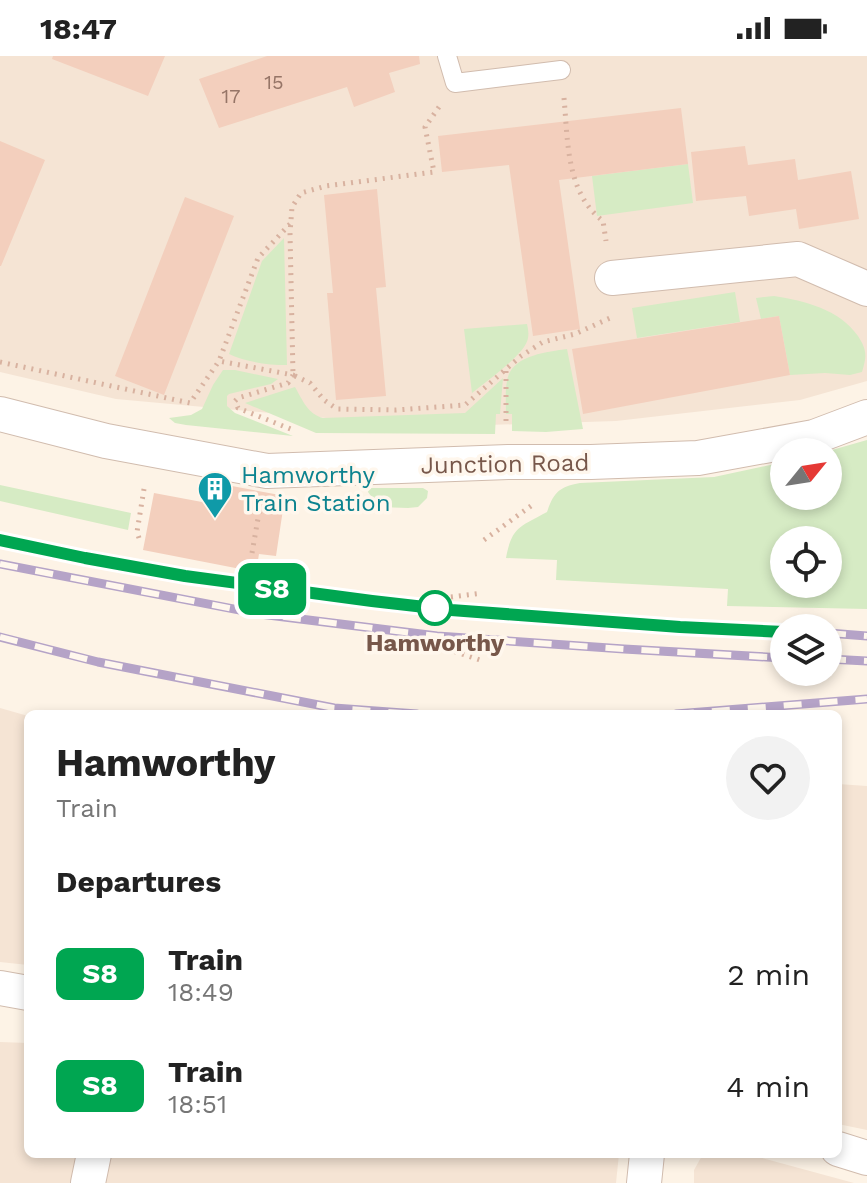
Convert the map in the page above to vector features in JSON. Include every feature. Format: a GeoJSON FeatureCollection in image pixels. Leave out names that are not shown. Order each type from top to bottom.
{"type":"FeatureCollection","features":[{"type":"Feature","properties":{"kind":"street"},"geometry":{"type":"LineString","coordinates":[[612,278],[798,259],[867,289]]}},
{"type":"Feature","properties":{"kind":"street","name":"Junction Road"},"geometry":{"type":"LineString","coordinates":[[0,414],[106,441],[267,471],[698,458],[814,437],[867,417]]}},
{"type":"Feature","properties":{"kind":"street"},"geometry":{"type":"LineString","coordinates":[[0,988],[24,992]]}},
{"type":"Feature","properties":{"kind":"street"},"geometry":{"type":"LineString","coordinates":[[842,1150],[867,1158]]}},
{"type":"Feature","properties":{"kind":"street"},"geometry":{"type":"LineString","coordinates":[[88,1183],[93,1158]]}},
{"type":"Feature","properties":{"kind":"street"},"geometry":{"type":"LineString","coordinates":[[644,1183],[647,1158]]}},
{"type":"Feature","properties":{"kind":"lane"},"geometry":{"type":"LineString","coordinates":[[447,56],[455,83],[561,70]]}},
{"type":"Feature","properties":{"kind":"path"},"geometry":{"type":"LineString","coordinates":[[219,361],[293,375],[310,383],[324,400],[337,409],[396,410],[465,405],[521,356],[543,342],[575,334],[617,315],[603,221],[591,212],[579,195],[572,169],[561,70]]}},
{"type":"Feature","properties":{"kind":"path"},"geometry":{"type":"LineString","coordinates":[[322,470],[317,440],[238,408],[235,401],[288,383],[293,375],[292,207],[301,193],[326,186],[434,172],[425,127],[455,83]]}},
{"type":"Feature","properties":{"kind":"path"},"geometry":{"type":"LineString","coordinates":[[0,362],[190,403],[219,361],[258,258],[291,222]]}},
{"type":"Feature","properties":{"kind":"path"},"geometry":{"type":"LineString","coordinates":[[505,390],[506,370]]}},
{"type":"Feature","properties":{"kind":"path"},"geometry":{"type":"LineString","coordinates":[[139,538],[137,532],[146,478],[146,448]]}},
{"type":"Feature","properties":{"kind":"path"},"geometry":{"type":"LineString","coordinates":[[443,598],[482,593]]}},
{"type":"Feature","properties":{"kind":"path"},"geometry":{"type":"LineString","coordinates":[[447,649],[483,661]]}},
{"type":"Feature","properties":{"kind":"shaded area"},"geometry":{"type":"Polygon","coordinates":[[[0,56],[867,56],[867,381],[800,400],[616,421],[426,427],[116,399],[0,372],[0,56]]]}},
{"type":"Feature","properties":{"kind":"shaded area"},"geometry":{"type":"Polygon","coordinates":[[[0,708],[24,715],[24,965],[0,962],[0,708]]]}},
{"type":"Feature","properties":{"kind":"shaded area"},"geometry":{"type":"Polygon","coordinates":[[[842,784],[867,786],[867,1130],[842,1125],[842,784]]]}},
{"type":"Feature","properties":{"kind":"shaded area"},"geometry":{"type":"Polygon","coordinates":[[[0,1042],[24,1043],[24,1158],[619,1158],[616,1183],[0,1183],[0,1042]]]}},
{"type":"Feature","properties":{"kind":"shaded area"},"geometry":{"type":"Polygon","coordinates":[[[701,1158],[762,1158],[854,1183],[694,1183],[694,1170],[701,1158]]]}},
{"type":"Feature","properties":{"kind":"green space"},"geometry":{"type":"Polygon","coordinates":[[[688,164],[693,203],[597,216],[592,176],[688,164]]]}},
{"type":"Feature","properties":{"kind":"green space"},"geometry":{"type":"Polygon","coordinates":[[[284,238],[287,365],[257,362],[229,354],[262,261],[284,238]]]}},
{"type":"Feature","properties":{"kind":"green space"},"geometry":{"type":"Polygon","coordinates":[[[735,292],[740,322],[637,338],[632,308],[735,292]]]}},
{"type":"Feature","properties":{"kind":"green space"},"geometry":{"type":"Polygon","coordinates":[[[774,296],[820,308],[841,319],[858,336],[865,349],[862,372],[850,375],[790,375],[779,316],[761,319],[756,298],[774,296]]]}},
{"type":"Feature","properties":{"kind":"green space"},"geometry":{"type":"Polygon","coordinates":[[[527,324],[526,345],[472,393],[464,329],[527,324]]]}},
{"type":"Feature","properties":{"kind":"green space"},"geometry":{"type":"Polygon","coordinates":[[[567,349],[583,429],[512,431],[512,414],[506,414],[510,372],[515,365],[531,356],[567,349]]]}},
{"type":"Feature","properties":{"kind":"green space"},"geometry":{"type":"Polygon","coordinates":[[[223,370],[278,379],[271,384],[229,394],[227,406],[235,413],[293,436],[186,425],[169,418],[191,415],[202,409],[223,370]]]}},
{"type":"Feature","properties":{"kind":"green space"},"geometry":{"type":"Polygon","coordinates":[[[503,378],[495,434],[316,433],[245,403],[295,387],[310,410],[323,418],[465,413],[503,378]]]}},
{"type":"Feature","properties":{"kind":"green space"},"geometry":{"type":"Polygon","coordinates":[[[867,440],[867,609],[727,606],[728,589],[556,580],[557,560],[506,558],[514,533],[547,512],[555,495],[567,486],[714,477],[770,465],[770,510],[842,510],[842,447],[867,440]]]}},
{"type":"Feature","properties":{"kind":"green space"},"geometry":{"type":"Polygon","coordinates":[[[0,485],[131,513],[128,530],[0,501],[0,485]]]}},
{"type":"Feature","properties":{"kind":"green space"},"geometry":{"type":"Polygon","coordinates":[[[369,488],[423,488],[428,491],[427,498],[418,507],[379,507],[368,492],[369,488]]]}},
{"type":"Feature","properties":{"kind":"building"},"geometry":{"type":"Polygon","coordinates":[[[53,56],[165,56],[148,96],[52,59],[53,56]]]}},
{"type":"Feature","properties":{"kind":"building"},"geometry":{"type":"Polygon","coordinates":[[[267,56],[419,56],[420,64],[389,73],[395,92],[354,107],[347,87],[219,128],[199,79],[267,56]]]}},
{"type":"Feature","properties":{"kind":"building"},"geometry":{"type":"Polygon","coordinates":[[[681,108],[688,164],[559,180],[580,329],[533,336],[509,165],[442,172],[438,136],[681,108]]]}},
{"type":"Feature","properties":{"kind":"building"},"geometry":{"type":"Polygon","coordinates":[[[0,141],[45,160],[1,266],[0,266],[0,141]]]}},
{"type":"Feature","properties":{"kind":"building"},"geometry":{"type":"Polygon","coordinates":[[[745,146],[748,165],[795,159],[798,180],[851,171],[859,219],[799,229],[796,209],[749,216],[746,196],[696,201],[691,152],[745,146]]]}},
{"type":"Feature","properties":{"kind":"building"},"geometry":{"type":"Polygon","coordinates":[[[377,189],[386,287],[376,288],[386,396],[336,400],[327,293],[333,293],[324,195],[377,189]]]}},
{"type":"Feature","properties":{"kind":"building"},"geometry":{"type":"Polygon","coordinates":[[[185,197],[234,216],[164,395],[115,376],[185,197]]]}},
{"type":"Feature","properties":{"kind":"building"},"geometry":{"type":"Polygon","coordinates":[[[779,316],[790,375],[583,414],[572,349],[779,316]]]}},
{"type":"Feature","properties":{"kind":"building","name":"Hamworthy Train Station"},"geometry":{"type":"Polygon","coordinates":[[[221,484],[285,496],[276,556],[259,554],[256,572],[143,550],[154,493],[218,505],[221,484]]]}},
{"type":"Feature","properties":{"kind":"railway"},"geometry":{"type":"LineString","coordinates":[[0,540],[224,582],[337,598],[491,613],[770,630]]}},
{"type":"Feature","properties":{"kind":"railway"},"geometry":{"type":"LineString","coordinates":[[0,564],[260,614],[437,636],[770,657]]}},
{"type":"Feature","properties":{"kind":"railway"},"geometry":{"type":"LineString","coordinates":[[842,634],[867,636]]}},
{"type":"Feature","properties":{"kind":"railway"},"geometry":{"type":"LineString","coordinates":[[0,637],[98,662],[334,708],[362,710]]}},
{"type":"Feature","properties":{"kind":"railway"},"geometry":{"type":"LineString","coordinates":[[842,660],[867,661]]}},
{"type":"Feature","properties":{"kind":"railway"},"geometry":{"type":"LineString","coordinates":[[727,710],[867,699]]}},
{"type":"Feature","properties":{"kind":"train","name":"S8"},"geometry":{"type":"LineString","coordinates":[[0,540],[185,576],[291,592],[451,610],[770,631]]}},
{"type":"Feature","properties":{"kind":"place","name":"Hamworthy Train Station"},"geometry":{"type":"Point","coordinates":[215,520]}},
{"type":"Feature","properties":{"kind":"place","name":"Hamworthy"},"geometry":{"type":"Point","coordinates":[435,608]}}]}
